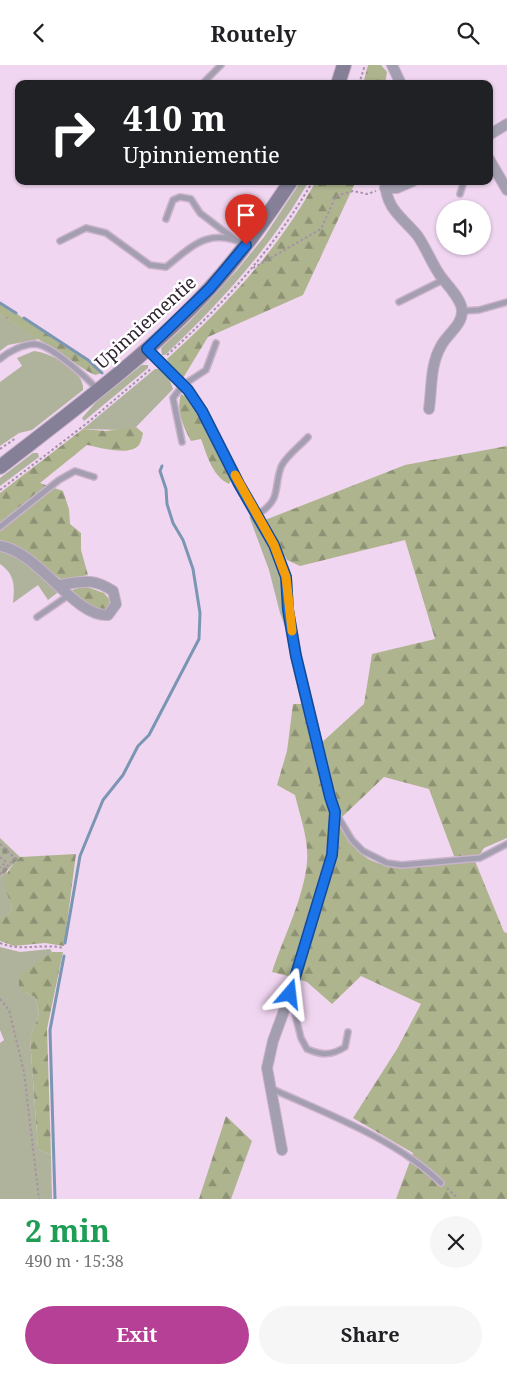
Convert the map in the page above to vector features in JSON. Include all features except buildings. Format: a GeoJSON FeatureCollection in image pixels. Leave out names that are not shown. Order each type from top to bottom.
{"type":"FeatureCollection","features":[{"type":"Feature","properties":{"kind":"main road"},"geometry":{"type":"LineString","coordinates":[[339,80],[344,65]]}},
{"type":"Feature","properties":{"kind":"main road","name":"Upinniementie"},"geometry":{"type":"LineString","coordinates":[[0,467],[147,349],[210,288],[240,242],[288,185]]}},
{"type":"Feature","properties":{"kind":"street"},"geometry":{"type":"LineString","coordinates":[[392,65],[399,80]]}},
{"type":"Feature","properties":{"kind":"street"},"geometry":{"type":"LineString","coordinates":[[493,133],[507,124]]}},
{"type":"Feature","properties":{"kind":"street"},"geometry":{"type":"LineString","coordinates":[[493,166],[507,189]]}},
{"type":"Feature","properties":{"kind":"street"},"geometry":{"type":"LineString","coordinates":[[385,185],[391,206],[400,219],[417,236],[459,301],[462,311],[458,323],[442,344],[435,360],[429,409]]}},
{"type":"Feature","properties":{"kind":"street"},"geometry":{"type":"LineString","coordinates":[[387,185],[397,189],[405,185]]}},
{"type":"Feature","properties":{"kind":"street"},"geometry":{"type":"LineString","coordinates":[[147,349],[183,385],[202,411],[274,545],[286,577],[288,610],[296,656],[335,812],[332,855],[266,1068],[282,1150]]}},
{"type":"Feature","properties":{"kind":"street"},"geometry":{"type":"LineString","coordinates":[[0,546],[18,553],[90,612],[103,615],[112,612],[116,604],[113,591],[100,583],[84,582],[59,585]]}},
{"type":"Feature","properties":{"kind":"lane"},"geometry":{"type":"LineString","coordinates":[[206,80],[221,65]]}},
{"type":"Feature","properties":{"kind":"lane"},"geometry":{"type":"LineString","coordinates":[[460,194],[463,185]]}},
{"type":"Feature","properties":{"kind":"lane"},"geometry":{"type":"LineString","coordinates":[[166,219],[173,200],[185,197],[191,199],[200,213],[240,242]]}},
{"type":"Feature","properties":{"kind":"lane"},"geometry":{"type":"LineString","coordinates":[[60,241],[86,228],[106,233],[150,265],[166,267],[202,239],[240,242]]}},
{"type":"Feature","properties":{"kind":"lane"},"geometry":{"type":"LineString","coordinates":[[399,302],[443,279]]}},
{"type":"Feature","properties":{"kind":"lane"},"geometry":{"type":"LineString","coordinates":[[462,311],[479,310],[507,302]]}},
{"type":"Feature","properties":{"kind":"lane"},"geometry":{"type":"LineString","coordinates":[[182,442],[173,399],[183,385],[206,370],[216,343]]}},
{"type":"Feature","properties":{"kind":"lane"},"geometry":{"type":"LineString","coordinates":[[0,359],[19,347],[36,344],[61,357],[98,389]]}},
{"type":"Feature","properties":{"kind":"lane"},"geometry":{"type":"LineString","coordinates":[[257,515],[270,507],[277,491],[282,466],[308,437]]}},
{"type":"Feature","properties":{"kind":"lane"},"geometry":{"type":"LineString","coordinates":[[0,527],[58,480],[75,471],[94,477]]}},
{"type":"Feature","properties":{"kind":"lane"},"geometry":{"type":"LineString","coordinates":[[37,617],[69,594]]}},
{"type":"Feature","properties":{"kind":"lane"},"geometry":{"type":"LineString","coordinates":[[335,812],[352,840],[363,851],[387,863],[402,865],[480,858],[507,844]]}},
{"type":"Feature","properties":{"kind":"lane"},"geometry":{"type":"LineString","coordinates":[[290,994],[301,1038],[307,1049],[325,1055],[336,1053],[345,1047],[348,1032]]}},
{"type":"Feature","properties":{"kind":"lane"},"geometry":{"type":"LineString","coordinates":[[270,1088],[343,1121],[422,1164],[441,1183]]}},
{"type":"Feature","properties":{"kind":"path"},"geometry":{"type":"LineString","coordinates":[[360,80],[365,65]]}},
{"type":"Feature","properties":{"kind":"path"},"geometry":{"type":"LineString","coordinates":[[251,269],[320,229],[336,196],[354,191],[367,193],[383,185]]}},
{"type":"Feature","properties":{"kind":"path"},"geometry":{"type":"LineString","coordinates":[[0,844],[15,858],[0,874]]}},
{"type":"Feature","properties":{"kind":"path"},"geometry":{"type":"LineString","coordinates":[[0,857],[6,862],[0,868]]}},
{"type":"Feature","properties":{"kind":"path"},"geometry":{"type":"LineString","coordinates":[[0,943],[11,948],[49,945],[64,948]]}},
{"type":"Feature","properties":{"kind":"path"},"geometry":{"type":"LineString","coordinates":[[0,999],[9,1010],[24,1072],[38,1199]]}},
{"type":"Feature","properties":{"kind":"path"},"geometry":{"type":"LineString","coordinates":[[441,1183],[458,1199]]}},
{"type":"Feature","properties":{"kind":"green space"},"geometry":{"type":"Polygon","coordinates":[[[368,65],[381,65],[387,72],[386,80],[364,80],[368,65]]]}},
{"type":"Feature","properties":{"kind":"green space"},"geometry":{"type":"Polygon","coordinates":[[[298,185],[306,185],[278,229],[243,273],[205,315],[165,355],[162,355],[161,348],[189,322],[237,270],[264,237],[298,185]]]}},
{"type":"Feature","properties":{"kind":"green space"},"geometry":{"type":"Polygon","coordinates":[[[314,185],[354,185],[303,295],[208,337],[183,378],[170,367],[167,359],[209,319],[249,276],[268,254],[314,185]]]}},
{"type":"Feature","properties":{"kind":"green space"},"geometry":{"type":"Polygon","coordinates":[[[0,303],[88,360],[102,373],[95,375],[87,371],[0,314],[0,303]]]}},
{"type":"Feature","properties":{"kind":"green space"},"geometry":{"type":"Polygon","coordinates":[[[0,314],[39,339],[8,345],[0,351],[0,314]]]}},
{"type":"Feature","properties":{"kind":"green space"},"geometry":{"type":"Polygon","coordinates":[[[34,351],[49,355],[66,364],[79,376],[83,390],[32,430],[19,433],[0,446],[0,382],[22,366],[17,358],[34,351]]]}},
{"type":"Feature","properties":{"kind":"green space"},"geometry":{"type":"Polygon","coordinates":[[[142,365],[148,365],[148,368],[84,421],[82,418],[97,401],[142,365]]]}},
{"type":"Feature","properties":{"kind":"green space"},"geometry":{"type":"Polygon","coordinates":[[[155,369],[159,369],[169,378],[173,389],[136,427],[123,430],[83,429],[155,369]]]}},
{"type":"Feature","properties":{"kind":"green space"},"geometry":{"type":"Polygon","coordinates":[[[181,394],[186,397],[208,432],[231,480],[229,484],[218,476],[214,470],[201,439],[191,441],[180,413],[181,394]]]}},
{"type":"Feature","properties":{"kind":"green space"},"geometry":{"type":"Polygon","coordinates":[[[136,427],[143,433],[140,444],[134,449],[121,451],[87,445],[40,483],[63,491],[69,509],[70,524],[81,533],[81,550],[88,575],[62,580],[11,544],[0,544],[0,493],[83,429],[106,431],[136,427]]]}},
{"type":"Feature","properties":{"kind":"green space"},"geometry":{"type":"Polygon","coordinates":[[[507,446],[507,838],[484,848],[479,856],[454,856],[429,789],[384,777],[342,817],[332,794],[319,745],[364,704],[372,654],[435,639],[405,540],[300,566],[287,560],[265,520],[405,465],[507,446]]]}},
{"type":"Feature","properties":{"kind":"green space"},"geometry":{"type":"Polygon","coordinates":[[[33,453],[38,453],[39,457],[0,486],[0,478],[33,453]]]}},
{"type":"Feature","properties":{"kind":"green space"},"geometry":{"type":"Polygon","coordinates":[[[249,516],[260,525],[269,539],[276,556],[286,596],[293,649],[280,613],[269,570],[249,516]]]}},
{"type":"Feature","properties":{"kind":"green space"},"geometry":{"type":"Polygon","coordinates":[[[0,551],[19,557],[57,590],[57,593],[48,600],[38,585],[13,603],[13,581],[9,572],[0,564],[0,551]]]}},
{"type":"Feature","properties":{"kind":"green space"},"geometry":{"type":"Polygon","coordinates":[[[84,586],[104,593],[110,600],[109,605],[104,610],[81,600],[72,590],[84,586]]]}},
{"type":"Feature","properties":{"kind":"green space"},"geometry":{"type":"Polygon","coordinates":[[[293,704],[304,704],[331,810],[330,853],[292,977],[272,972],[298,904],[307,862],[305,837],[295,795],[277,785],[287,751],[293,704]]]}},
{"type":"Feature","properties":{"kind":"green space"},"geometry":{"type":"Polygon","coordinates":[[[338,821],[356,848],[364,856],[375,862],[402,867],[418,867],[475,861],[504,932],[507,933],[507,1199],[396,1199],[413,1153],[353,1118],[397,1049],[421,1004],[361,976],[332,1004],[307,982],[298,979],[337,855],[338,821]]]}},
{"type":"Feature","properties":{"kind":"green space"},"geometry":{"type":"Polygon","coordinates":[[[0,838],[20,857],[0,878],[0,838]]]}},
{"type":"Feature","properties":{"kind":"green space"},"geometry":{"type":"Polygon","coordinates":[[[76,854],[64,946],[45,943],[14,946],[0,941],[0,919],[12,911],[5,884],[7,874],[20,857],[76,854]]]}},
{"type":"Feature","properties":{"kind":"green space"},"geometry":{"type":"Polygon","coordinates":[[[7,871],[12,911],[0,920],[0,878],[7,871]]]}},
{"type":"Feature","properties":{"kind":"green space"},"geometry":{"type":"Polygon","coordinates":[[[0,947],[20,952],[50,949],[52,952],[39,962],[25,992],[35,997],[39,1014],[30,1038],[38,1149],[51,1155],[52,1199],[0,1199],[0,1043],[4,1040],[0,1030],[0,947]]]}},
{"type":"Feature","properties":{"kind":"green space"},"geometry":{"type":"Polygon","coordinates":[[[52,952],[63,952],[47,1029],[51,1155],[38,1149],[30,1038],[39,1014],[35,997],[25,992],[19,986],[19,976],[52,952]]]}},
{"type":"Feature","properties":{"kind":"green space"},"geometry":{"type":"Polygon","coordinates":[[[226,1116],[252,1141],[231,1199],[199,1199],[226,1116]]]}},
{"type":"Feature","properties":{"kind":"waterway"},"geometry":{"type":"LineString","coordinates":[[0,303],[16,313]]}},
{"type":"Feature","properties":{"kind":"waterway"},"geometry":{"type":"LineString","coordinates":[[24,318],[88,360],[102,373]]}},
{"type":"Feature","properties":{"kind":"waterway"},"geometry":{"type":"LineString","coordinates":[[65,943],[80,856],[103,800],[123,775],[138,746],[149,735],[199,639],[200,613],[193,569],[167,504],[166,489],[160,471],[162,466]]}},
{"type":"Feature","properties":{"kind":"waterway"},"geometry":{"type":"LineString","coordinates":[[55,1199],[50,1030],[64,956]]}},
{"type":"Feature","properties":{"kind":"slow traffic"},"geometry":{"type":"LineString","coordinates":[[235,475],[274,545],[286,577],[288,610],[292,631]]}},
{"type":"Feature","properties":{"kind":"route"},"geometry":{"type":"LineString","coordinates":[[246,245],[210,288],[147,349],[158,363],[188,390],[202,411],[239,484],[274,545],[286,577],[288,610],[296,656],[335,812],[332,855],[290,994]]}}]}
